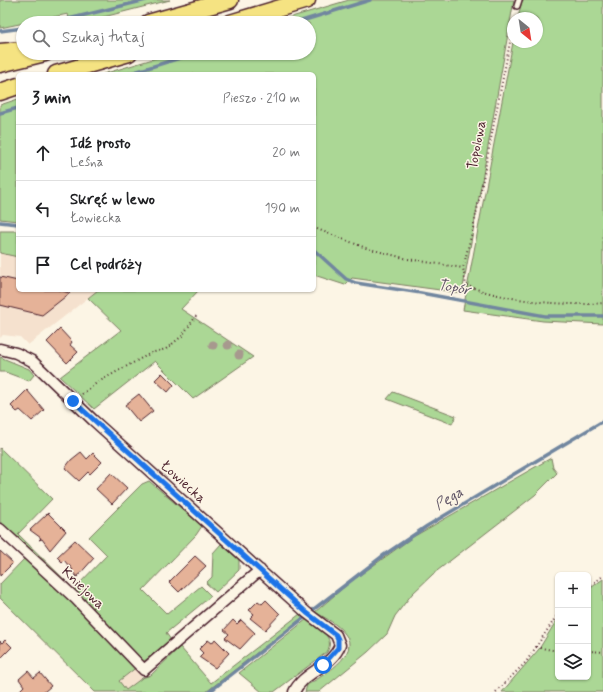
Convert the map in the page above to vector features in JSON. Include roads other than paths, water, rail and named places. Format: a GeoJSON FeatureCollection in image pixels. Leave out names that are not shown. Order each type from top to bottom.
{"type":"FeatureCollection","features":[{"type":"Feature","properties":{"kind":"main road"},"geometry":{"type":"LineString","coordinates":[[173,16],[230,0]]}},
{"type":"Feature","properties":{"kind":"main road"},"geometry":{"type":"LineString","coordinates":[[253,16],[307,0]]}},
{"type":"Feature","properties":{"kind":"main road"},"geometry":{"type":"LineString","coordinates":[[0,52],[16,51]]}},
{"type":"Feature","properties":{"kind":"main road"},"geometry":{"type":"LineString","coordinates":[[0,64],[16,60]]}},
{"type":"Feature","properties":{"kind":"main road"},"geometry":{"type":"LineString","coordinates":[[63,72],[105,60]]}},
{"type":"Feature","properties":{"kind":"main road"},"geometry":{"type":"LineString","coordinates":[[0,84],[16,81]]}},
{"type":"Feature","properties":{"kind":"main road"},"geometry":{"type":"LineString","coordinates":[[0,92],[16,87]]}},
{"type":"Feature","properties":{"kind":"street","name":"Łowiecka"},"geometry":{"type":"LineString","coordinates":[[0,349],[16,353],[32,362],[307,613],[336,635],[340,645],[331,657],[299,684],[294,692]]}},
{"type":"Feature","properties":{"kind":"street","name":"Kniejowa"},"geometry":{"type":"LineString","coordinates":[[0,529],[76,599],[144,670],[260,570]]}},
{"type":"Feature","properties":{"kind":"waterway"},"geometry":{"type":"LineString","coordinates":[[81,16],[146,0]]}},
{"type":"Feature","properties":{"kind":"waterway"},"geometry":{"type":"LineString","coordinates":[[316,17],[370,0]]}},
{"type":"Feature","properties":{"kind":"waterway"},"geometry":{"type":"LineString","coordinates":[[0,31],[16,29]]}},
{"type":"Feature","properties":{"kind":"waterway"},"geometry":{"type":"LineString","coordinates":[[134,72],[173,60]]}},
{"type":"Feature","properties":{"kind":"waterway"},"geometry":{"type":"LineString","coordinates":[[0,113],[16,109]]}},
{"type":"Feature","properties":{"kind":"waterway","name":"Topór"},"geometry":{"type":"LineString","coordinates":[[0,222],[16,224]]}},
{"type":"Feature","properties":{"kind":"waterway","name":"Topór"},"geometry":{"type":"LineString","coordinates":[[316,252],[346,279],[356,283],[421,293],[545,316],[603,316]]}},
{"type":"Feature","properties":{"kind":"waterway","name":"Pęga"},"geometry":{"type":"LineString","coordinates":[[314,609],[384,555],[427,526],[603,421]]}},
{"type":"Feature","properties":{"kind":"waterway","name":"Pęga"},"geometry":{"type":"LineString","coordinates":[[209,692],[305,617]]}}]}
